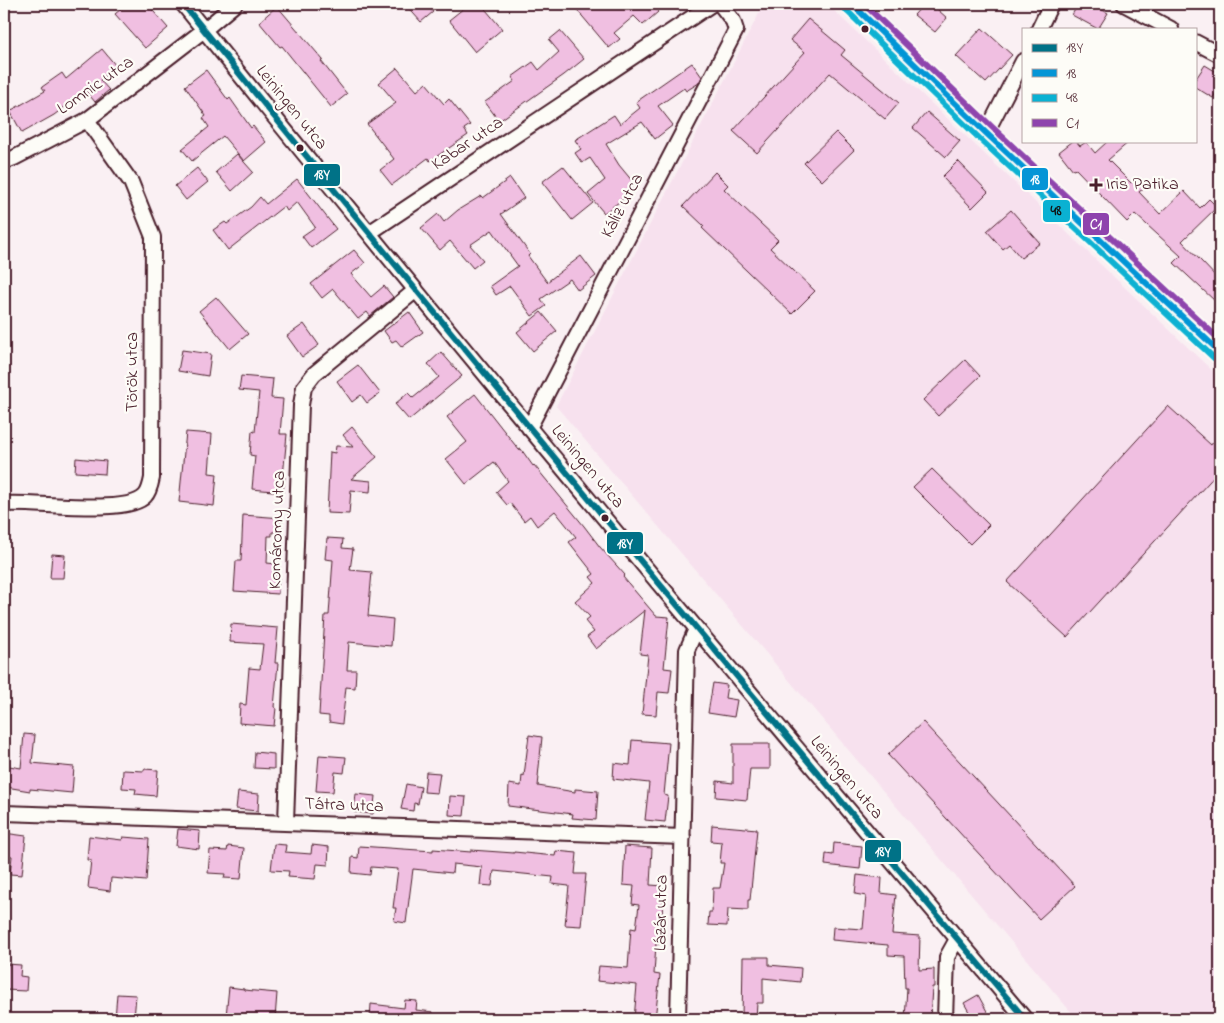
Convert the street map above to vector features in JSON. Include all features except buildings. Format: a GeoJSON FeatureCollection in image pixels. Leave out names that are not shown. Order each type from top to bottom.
{"type":"FeatureCollection","features":[{"type":"Feature","properties":{"kind":"street","name":"Leiningen utca"},"geometry":{"type":"LineString","coordinates":[[183,4],[369,233],[696,629],[1025,1019]]}},
{"type":"Feature","properties":{"kind":"street","name":"Lomnic utca"},"geometry":{"type":"LineString","coordinates":[[4,162],[87,120],[235,4]]}},
{"type":"Feature","properties":{"kind":"street","name":"Kabar utca"},"geometry":{"type":"LineString","coordinates":[[369,233],[712,4]]}},
{"type":"Feature","properties":{"kind":"street","name":"Káliz utca"},"geometry":{"type":"LineString","coordinates":[[530,428],[736,30],[733,21],[720,4]]}},
{"type":"Feature","properties":{"kind":"street"},"geometry":{"type":"LineString","coordinates":[[852,4],[986,133],[1220,352]]}},
{"type":"Feature","properties":{"kind":"street"},"geometry":{"type":"LineString","coordinates":[[1039,28],[1051,4]]}},
{"type":"Feature","properties":{"kind":"street"},"geometry":{"type":"LineString","coordinates":[[1124,4],[1169,28]]}},
{"type":"Feature","properties":{"kind":"street"},"geometry":{"type":"LineString","coordinates":[[1196,43],[1220,55]]}},
{"type":"Feature","properties":{"kind":"street"},"geometry":{"type":"LineString","coordinates":[[986,133],[1022,63]]}},
{"type":"Feature","properties":{"kind":"street","name":"Török utca"},"geometry":{"type":"LineString","coordinates":[[4,504],[117,506],[136,502],[146,496],[152,478],[153,236],[132,182],[87,120]]}},
{"type":"Feature","properties":{"kind":"street","name":"Komáromy utca"},"geometry":{"type":"LineString","coordinates":[[286,822],[301,405],[304,387],[314,374],[416,290]]}},
{"type":"Feature","properties":{"kind":"street","name":"Lázár utca"},"geometry":{"type":"LineString","coordinates":[[678,1019],[688,650],[696,629]]}},
{"type":"Feature","properties":{"kind":"street","name":"Tátra utca"},"geometry":{"type":"LineString","coordinates":[[4,813],[683,837]]}},
{"type":"Feature","properties":{"kind":"street"},"geometry":{"type":"LineString","coordinates":[[945,1019],[948,957],[957,939]]}},
{"type":"Feature","properties":{"kind":"shaded area"},"geometry":{"type":"Polygon","coordinates":[[[764,4],[827,4],[1220,378],[1220,1019],[1077,1019],[556,406],[764,4]]]}},
{"type":"Feature","properties":{"kind":"transit line","name":"18Y"},"geometry":{"type":"LineString","coordinates":[[183,4],[601,514],[1025,1019]]}},
{"type":"Feature","properties":{"kind":"transit line","name":"18"},"geometry":{"type":"LineString","coordinates":[[852,4],[986,133],[1220,352]]}},
{"type":"Feature","properties":{"kind":"transit line","name":"C1"},"geometry":{"type":"LineString","coordinates":[[864,4],[992,127],[1220,340]]}},
{"type":"Feature","properties":{"kind":"transit line","name":"48"},"geometry":{"type":"LineString","coordinates":[[846,10],[980,139],[1214,358]]}},
{"type":"Feature","properties":{"kind":"place","name":"Iris Patika"},"geometry":{"type":"Point","coordinates":[1096,185]}}]}
